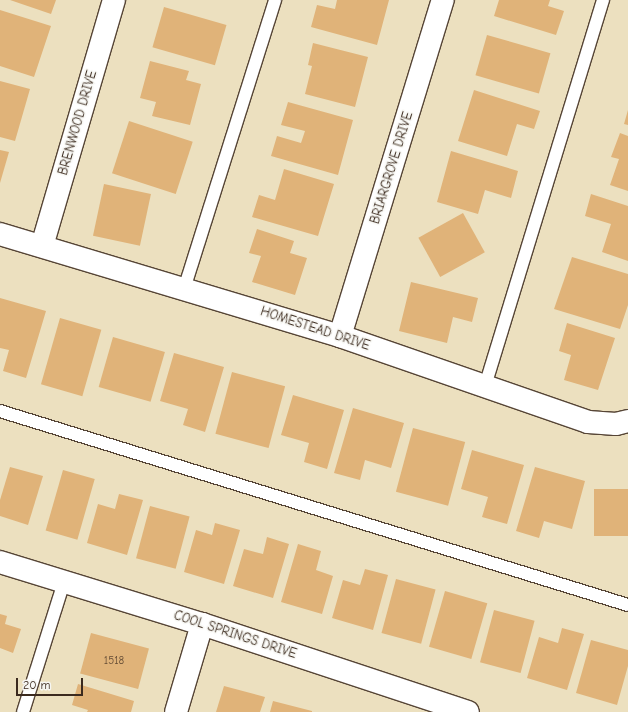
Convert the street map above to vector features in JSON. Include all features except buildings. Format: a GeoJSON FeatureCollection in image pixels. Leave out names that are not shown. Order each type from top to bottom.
{"type":"FeatureCollection","features":[{"type":"Feature","properties":{"kind":"street","name":"BRENWOOD DRIVE"},"geometry":{"type":"LineString","coordinates":[[42,246],[114,0]]}},
{"type":"Feature","properties":{"kind":"street","name":"BRIARGROVE DRIVE"},"geometry":{"type":"LineString","coordinates":[[340,336],[443,0]]}},
{"type":"Feature","properties":{"kind":"street","name":"HOMESTEAD DRIVE"},"geometry":{"type":"LineString","coordinates":[[0,234],[340,336],[588,422],[616,424],[628,421]]}},
{"type":"Feature","properties":{"kind":"street","name":"COOL SPRINGS DRIVE"},"geometry":{"type":"LineString","coordinates":[[0,562],[202,624],[468,712]]}},
{"type":"Feature","properties":{"kind":"street"},"geometry":{"type":"LineString","coordinates":[[176,712],[202,624]]}},
{"type":"Feature","properties":{"kind":"lane"},"geometry":{"type":"LineString","coordinates":[[184,289],[275,0]]}},
{"type":"Feature","properties":{"kind":"lane"},"geometry":{"type":"LineString","coordinates":[[485,386],[604,0]]}},
{"type":"Feature","properties":{"kind":"lane"},"geometry":{"type":"LineString","coordinates":[[0,411],[628,605]]}},
{"type":"Feature","properties":{"kind":"lane"},"geometry":{"type":"LineString","coordinates":[[23,712],[64,582]]}}]}
